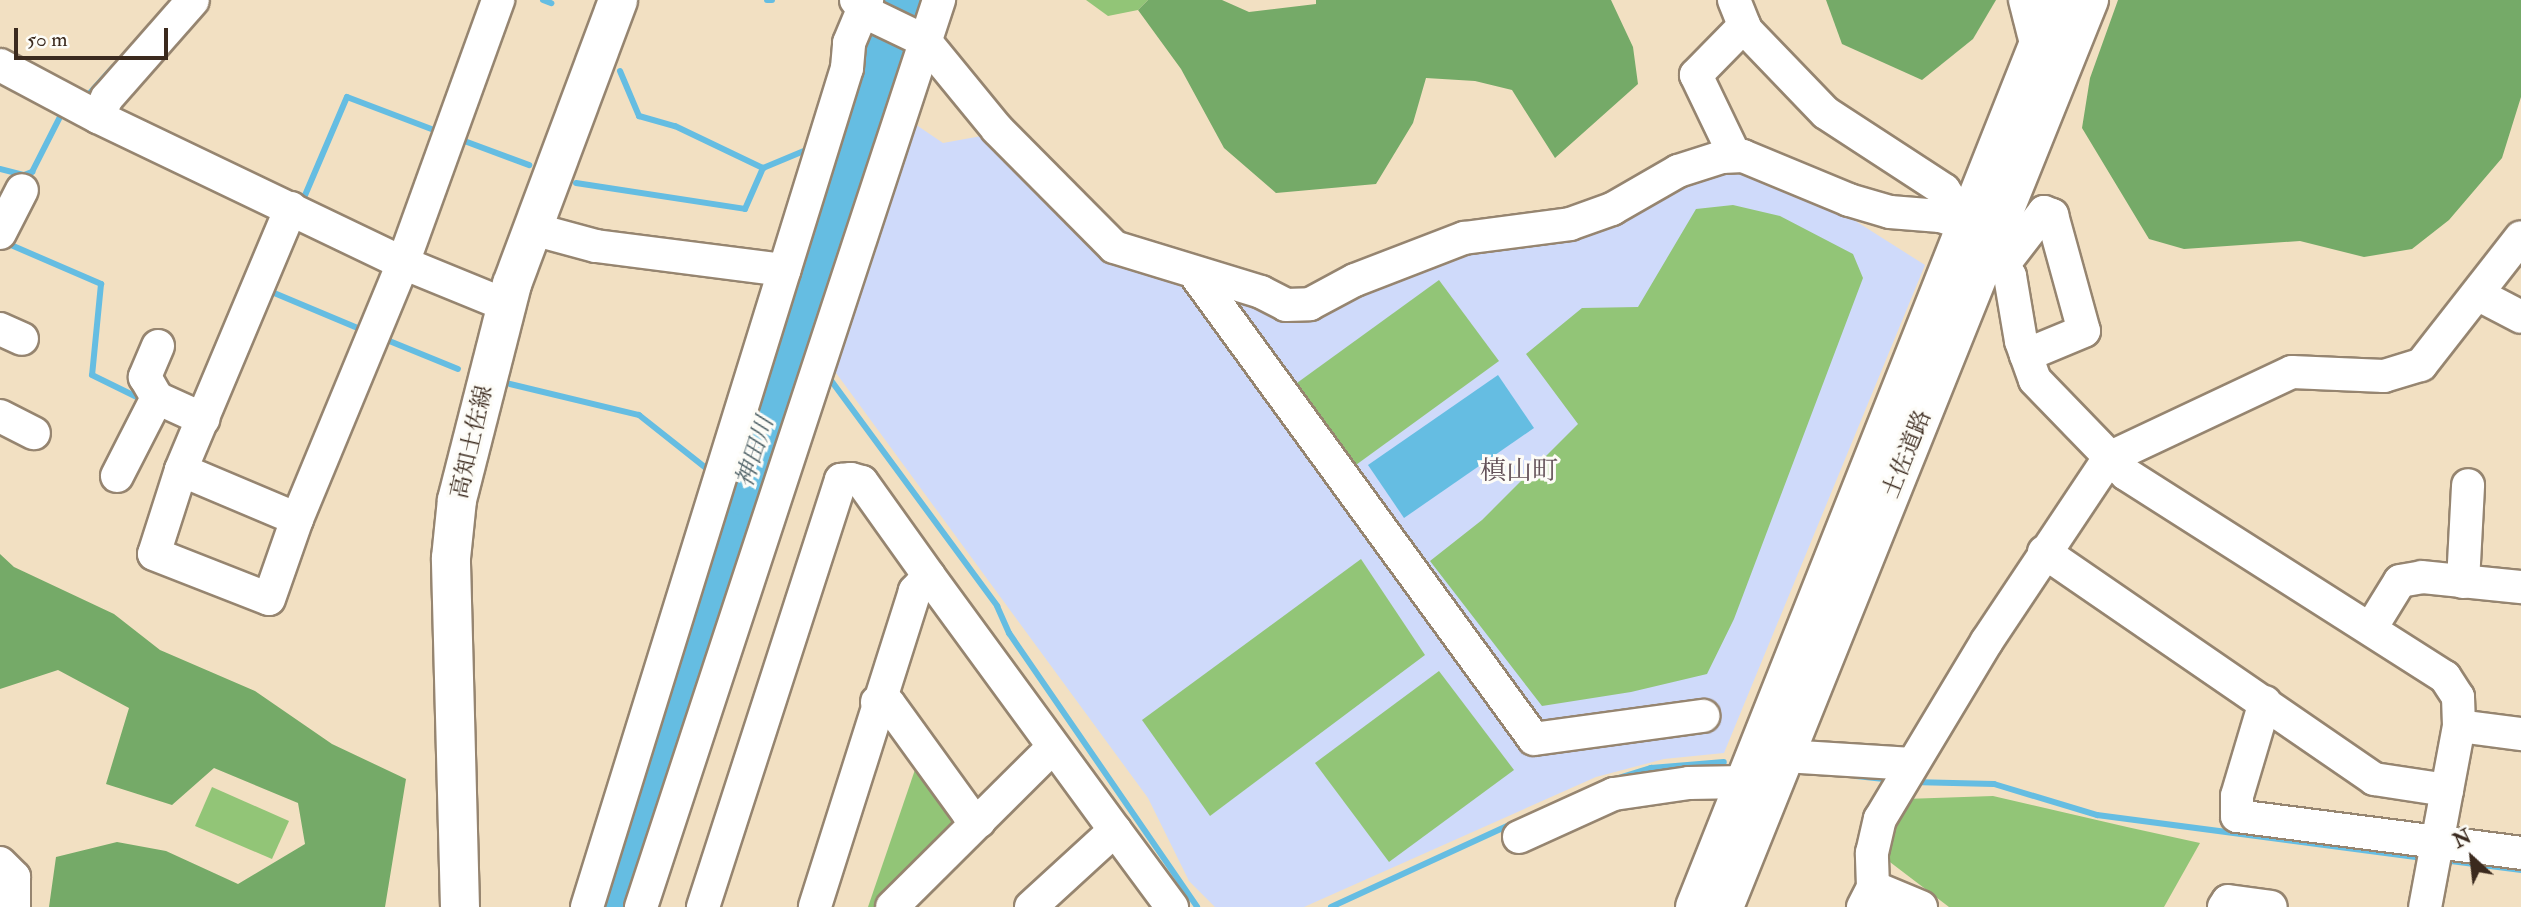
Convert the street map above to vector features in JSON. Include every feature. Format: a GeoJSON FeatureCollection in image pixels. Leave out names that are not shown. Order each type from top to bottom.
{"type":"FeatureCollection","features":[{"type":"Feature","properties":{"kind":"main road","name":"高知土佐線"},"geometry":{"type":"LineString","coordinates":[[460,907],[451,558],[457,500],[506,305],[618,0]]}},
{"type":"Feature","properties":{"kind":"main road","name":"土佐道路"},"geometry":{"type":"LineString","coordinates":[[1695,907],[1744,782],[1987,245],[2037,47],[2056,0]]}},
{"type":"Feature","properties":{"kind":"main road","name":"土佐道路"},"geometry":{"type":"LineString","coordinates":[[1724,907],[1987,245],[2089,0]]}},
{"type":"Feature","properties":{"kind":"street"},"geometry":{"type":"LineString","coordinates":[[98,117],[107,98],[193,0]]}},
{"type":"Feature","properties":{"kind":"street"},"geometry":{"type":"LineString","coordinates":[[291,208],[181,470],[154,554],[270,599],[297,519],[403,263],[498,0]]}},
{"type":"Feature","properties":{"kind":"street"},"geometry":{"type":"LineString","coordinates":[[641,907],[921,40],[939,0]]}},
{"type":"Feature","properties":{"kind":"street"},"geometry":{"type":"LineString","coordinates":[[2025,0],[2037,47]]}},
{"type":"Feature","properties":{"kind":"street"},"geometry":{"type":"LineString","coordinates":[[587,907],[847,68],[849,43],[864,6],[921,40],[997,129],[1114,247],[1195,274],[1261,292],[1286,305],[1310,304],[1354,280],[1452,242],[1570,224],[1612,209],[1678,171],[1743,156],[1849,200],[1987,245],[2044,212],[2052,215],[2084,331],[2026,355]]}},
{"type":"Feature","properties":{"kind":"street"},"geometry":{"type":"LineString","coordinates":[[1734,156],[1696,75],[1739,13],[1826,113],[1944,190],[2010,276],[2026,355],[2035,380],[2126,474],[2445,677],[2458,697],[2459,726],[2425,907]]}},
{"type":"Feature","properties":{"kind":"street"},"geometry":{"type":"LineString","coordinates":[[0,65],[98,117],[403,263],[506,305]]}},
{"type":"Feature","properties":{"kind":"street"},"geometry":{"type":"LineString","coordinates":[[0,233],[22,190]]}},
{"type":"Feature","properties":{"kind":"street"},"geometry":{"type":"LineString","coordinates":[[533,229],[597,246],[784,270]]}},
{"type":"Feature","properties":{"kind":"street"},"geometry":{"type":"LineString","coordinates":[[1921,907],[1868,897],[1872,853],[1880,819],[2045,552],[2109,458],[2292,372],[2384,376],[2421,365],[2479,295],[2521,237]]}},
{"type":"Feature","properties":{"kind":"street"},"geometry":{"type":"LineString","coordinates":[[1195,274],[1534,739],[1703,716]]}},
{"type":"Feature","properties":{"kind":"street"},"geometry":{"type":"LineString","coordinates":[[2479,295],[2521,317]]}},
{"type":"Feature","properties":{"kind":"street"},"geometry":{"type":"LineString","coordinates":[[158,346],[145,377],[157,398],[204,419]]}},
{"type":"Feature","properties":{"kind":"street"},"geometry":{"type":"LineString","coordinates":[[117,476],[157,398]]}},
{"type":"Feature","properties":{"kind":"street"},"geometry":{"type":"LineString","coordinates":[[0,416],[34,433]]}},
{"type":"Feature","properties":{"kind":"street"},"geometry":{"type":"LineString","coordinates":[[181,470],[297,519]]}},
{"type":"Feature","properties":{"kind":"street"},"geometry":{"type":"LineString","coordinates":[[703,907],[841,480],[862,482],[1052,748],[1172,907]]}},
{"type":"Feature","properties":{"kind":"street"},"geometry":{"type":"LineString","coordinates":[[2463,582],[2468,485]]}},
{"type":"Feature","properties":{"kind":"street"},"geometry":{"type":"LineString","coordinates":[[2045,552],[2374,779],[2447,790]]}},
{"type":"Feature","properties":{"kind":"street"},"geometry":{"type":"LineString","coordinates":[[815,907],[877,702],[915,591],[929,576]]}},
{"type":"Feature","properties":{"kind":"street"},"geometry":{"type":"LineString","coordinates":[[2371,628],[2400,582],[2422,577],[2521,587]]}},
{"type":"Feature","properties":{"kind":"street"},"geometry":{"type":"LineString","coordinates":[[877,702],[889,704],[968,813],[979,821]]}},
{"type":"Feature","properties":{"kind":"street"},"geometry":{"type":"LineString","coordinates":[[2265,702],[2237,796],[2237,816],[2521,853]]}},
{"type":"Feature","properties":{"kind":"street"},"geometry":{"type":"LineString","coordinates":[[2459,726],[2521,734]]}},
{"type":"Feature","properties":{"kind":"street"},"geometry":{"type":"LineString","coordinates":[[892,907],[1052,748]]}},
{"type":"Feature","properties":{"kind":"street"},"geometry":{"type":"LineString","coordinates":[[1785,756],[1911,766]]}},
{"type":"Feature","properties":{"kind":"street"},"geometry":{"type":"LineString","coordinates":[[1519,837],[1614,794],[1689,783],[1744,782]]}},
{"type":"Feature","properties":{"kind":"street"},"geometry":{"type":"LineString","coordinates":[[1031,907],[1115,830]]}},
{"type":"Feature","properties":{"kind":"street"},"geometry":{"type":"LineString","coordinates":[[0,863],[14,877],[14,907]]}},
{"type":"Feature","properties":{"kind":"street"},"geometry":{"type":"LineString","coordinates":[[2224,907],[2228,901],[2271,907]]}},
{"type":"Feature","properties":{"kind":"shaded area"},"geometry":{"type":"Polygon","coordinates":[[[906,118],[943,143],[987,135],[1107,254],[1264,300],[1365,284],[1736,163],[1805,189],[1925,265],[1724,753],[1664,759],[1596,777],[1304,907],[1215,907],[1189,881],[1148,798],[828,362],[906,118]]]}},
{"type":"Feature","properties":{"kind":"green space"},"geometry":{"type":"Polygon","coordinates":[[[1086,0],[1148,0],[1138,10],[1108,16],[1086,0]]]}},
{"type":"Feature","properties":{"kind":"green space"},"geometry":{"type":"Polygon","coordinates":[[[1148,0],[1222,0],[1249,12],[1316,4],[1316,0],[1611,0],[1633,47],[1638,84],[1555,158],[1512,90],[1475,81],[1426,78],[1413,123],[1376,184],[1276,193],[1224,148],[1181,69],[1138,10],[1148,0]]]}},
{"type":"Feature","properties":{"kind":"green space"},"geometry":{"type":"Polygon","coordinates":[[[1826,0],[1996,0],[1973,39],[1922,80],[1842,44],[1826,0]]]}},
{"type":"Feature","properties":{"kind":"green space"},"geometry":{"type":"Polygon","coordinates":[[[2118,0],[2521,0],[2521,97],[2502,158],[2449,220],[2412,249],[2364,257],[2300,241],[2184,249],[2149,239],[2082,128],[2090,78],[2118,0]]]}},
{"type":"Feature","properties":{"kind":"green space"},"geometry":{"type":"Polygon","coordinates":[[[1733,205],[1780,216],[1853,254],[1863,278],[1734,619],[1707,674],[1631,692],[1542,706],[1430,561],[1482,520],[1578,424],[1526,354],[1582,308],[1638,307],[1696,209],[1733,205]]]}},
{"type":"Feature","properties":{"kind":"green space"},"geometry":{"type":"Polygon","coordinates":[[[1439,280],[1499,361],[1349,470],[1290,388],[1439,280]]]}},
{"type":"Feature","properties":{"kind":"green space"},"geometry":{"type":"Polygon","coordinates":[[[0,554],[14,567],[114,614],[160,650],[255,691],[332,744],[406,779],[385,907],[49,907],[56,857],[117,842],[166,851],[238,884],[305,844],[298,803],[214,768],[172,805],[106,784],[129,708],[58,670],[0,689],[0,554]]]}},
{"type":"Feature","properties":{"kind":"green space"},"geometry":{"type":"Polygon","coordinates":[[[1361,559],[1425,655],[1210,816],[1142,720],[1361,559]]]}},
{"type":"Feature","properties":{"kind":"green space"},"geometry":{"type":"Polygon","coordinates":[[[1439,671],[1514,770],[1389,862],[1315,763],[1439,671]]]}},
{"type":"Feature","properties":{"kind":"green space"},"geometry":{"type":"Polygon","coordinates":[[[919,758],[962,815],[959,830],[876,907],[868,907],[919,758]]]}},
{"type":"Feature","properties":{"kind":"green space"},"geometry":{"type":"Polygon","coordinates":[[[212,787],[289,821],[272,859],[195,826],[212,787]]]}},
{"type":"Feature","properties":{"kind":"green space"},"geometry":{"type":"Polygon","coordinates":[[[1993,796],[2200,843],[2164,907],[1949,907],[1882,856],[1905,799],[1993,796]]]}},
{"type":"Feature","properties":{"kind":"water"},"geometry":{"type":"Polygon","coordinates":[[[891,0],[921,0],[915,22],[888,7],[891,0]]]}},
{"type":"Feature","properties":{"kind":"water"},"geometry":{"type":"Polygon","coordinates":[[[1498,375],[1534,428],[1404,518],[1368,465],[1498,375]]]}},
{"type":"Feature","properties":{"kind":"waterway"},"geometry":{"type":"LineString","coordinates":[[543,0],[551,3]]}},
{"type":"Feature","properties":{"kind":"waterway"},"geometry":{"type":"LineString","coordinates":[[767,0],[772,0]]}},
{"type":"Feature","properties":{"kind":"waterway","name":"神田川"},"geometry":{"type":"LineString","coordinates":[[616,907],[741,496],[900,0]]}},
{"type":"Feature","properties":{"kind":"waterway"},"geometry":{"type":"LineString","coordinates":[[89,94],[113,67]]}},
{"type":"Feature","properties":{"kind":"waterway"},"geometry":{"type":"LineString","coordinates":[[620,71],[639,116],[675,126],[763,168],[811,148]]}},
{"type":"Feature","properties":{"kind":"waterway"},"geometry":{"type":"LineString","coordinates":[[303,200],[347,97],[439,132]]}},
{"type":"Feature","properties":{"kind":"waterway"},"geometry":{"type":"LineString","coordinates":[[0,169],[24,175],[32,172],[63,111]]}},
{"type":"Feature","properties":{"kind":"waterway"},"geometry":{"type":"LineString","coordinates":[[837,135],[862,123]]}},
{"type":"Feature","properties":{"kind":"waterway"},"geometry":{"type":"LineString","coordinates":[[459,139],[529,165]]}},
{"type":"Feature","properties":{"kind":"waterway"},"geometry":{"type":"LineString","coordinates":[[576,183],[745,209],[763,168]]}},
{"type":"Feature","properties":{"kind":"waterway"},"geometry":{"type":"LineString","coordinates":[[4,242],[101,284],[92,375],[145,401]]}},
{"type":"Feature","properties":{"kind":"waterway"},"geometry":{"type":"LineString","coordinates":[[267,290],[365,331]]}},
{"type":"Feature","properties":{"kind":"waterway"},"geometry":{"type":"LineString","coordinates":[[794,330],[812,354]]}},
{"type":"Feature","properties":{"kind":"waterway"},"geometry":{"type":"LineString","coordinates":[[382,338],[458,369]]}},
{"type":"Feature","properties":{"kind":"waterway"},"geometry":{"type":"LineString","coordinates":[[827,375],[997,606],[1009,633],[1197,907]]}},
{"type":"Feature","properties":{"kind":"waterway"},"geometry":{"type":"LineString","coordinates":[[510,384],[639,415],[711,472]]}},
{"type":"Feature","properties":{"kind":"waterway"},"geometry":{"type":"LineString","coordinates":[[728,486],[741,496]]}},
{"type":"Feature","properties":{"kind":"waterway"},"geometry":{"type":"LineString","coordinates":[[1615,779],[1651,768],[1724,762]]}},
{"type":"Feature","properties":{"kind":"waterway"},"geometry":{"type":"LineString","coordinates":[[1856,776],[1894,780]]}},
{"type":"Feature","properties":{"kind":"waterway"},"geometry":{"type":"LineString","coordinates":[[1912,782],[1994,784],[2097,815],[2425,858]]}},
{"type":"Feature","properties":{"kind":"waterway"},"geometry":{"type":"LineString","coordinates":[[1331,907],[1516,822]]}},
{"type":"Feature","properties":{"kind":"waterway"},"geometry":{"type":"LineString","coordinates":[[2443,860],[2521,870]]}},
{"type":"Feature","properties":{"kind":"district","name":"槙山町"},"geometry":{"type":"Point","coordinates":[1519,472]}}]}
